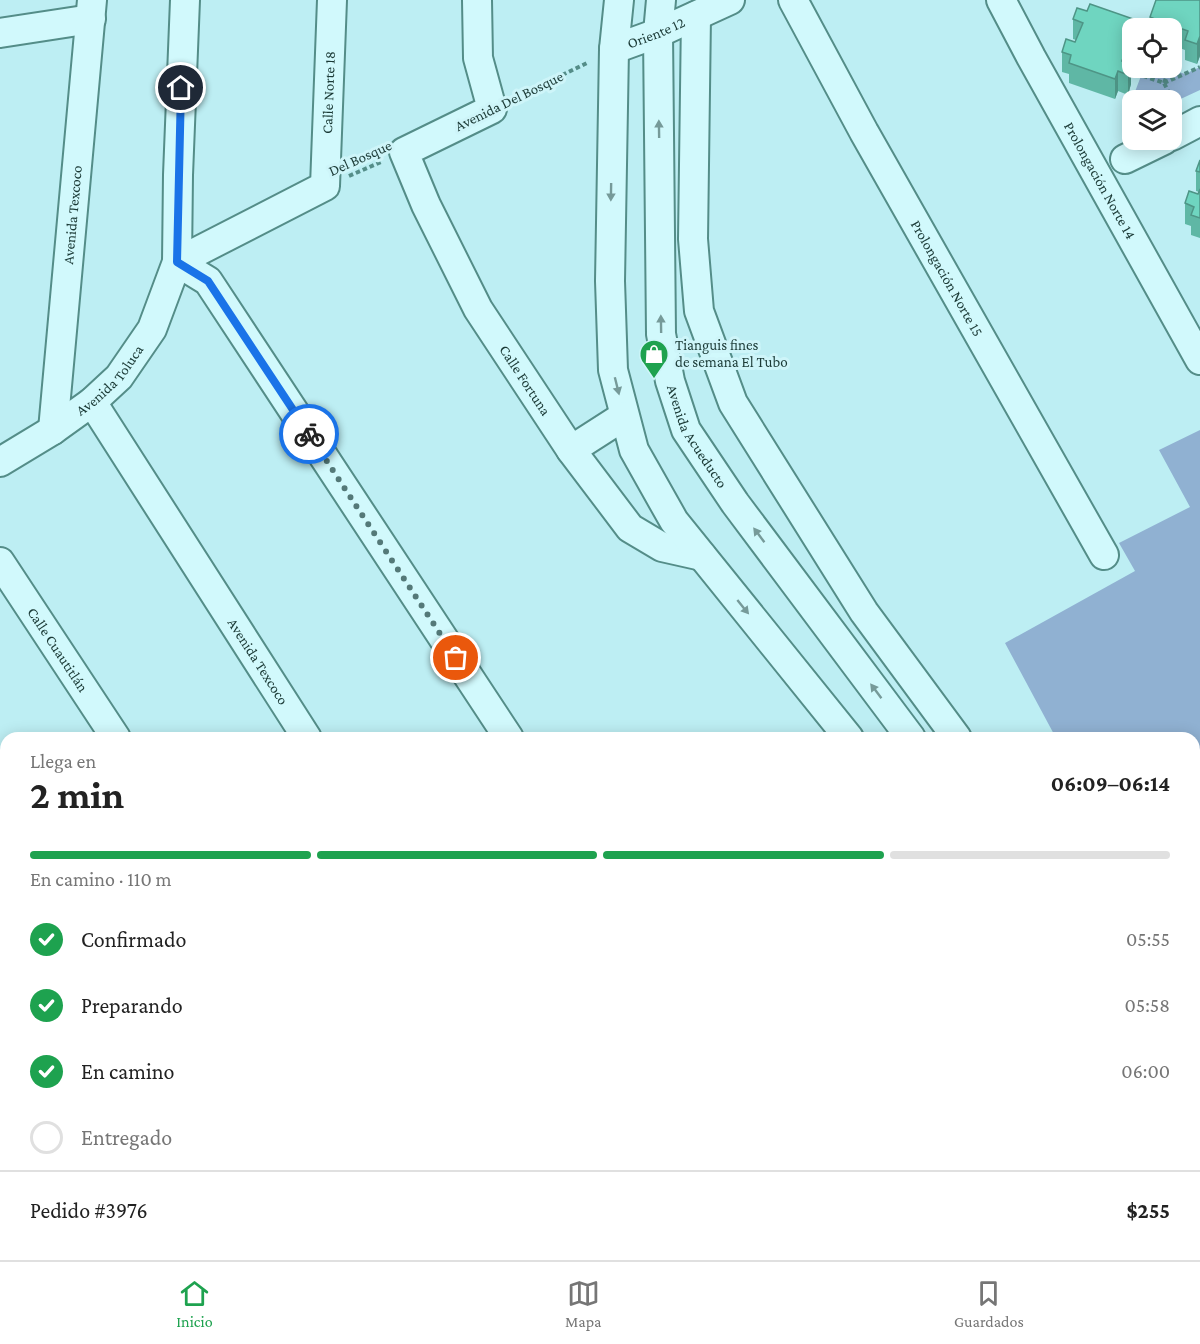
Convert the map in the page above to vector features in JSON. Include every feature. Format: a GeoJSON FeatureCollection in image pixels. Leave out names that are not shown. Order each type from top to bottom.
{"type":"FeatureCollection","features":[{"type":"Feature","properties":{"kind":"street","name":"Avenida Toluca"},"geometry":{"type":"LineString","coordinates":[[0,462],[53,430],[92,402],[119,377],[152,329],[177,262],[185,0]]}},
{"type":"Feature","properties":{"kind":"street","name":"Calle Norte 18"},"geometry":{"type":"LineString","coordinates":[[325,186],[332,0]]}},
{"type":"Feature","properties":{"kind":"street"},"geometry":{"type":"LineString","coordinates":[[477,0],[478,58],[492,109]]}},
{"type":"Feature","properties":{"kind":"street"},"geometry":{"type":"LineString","coordinates":[[619,0],[614,49],[610,281],[613,370],[634,450],[674,521],[844,732]]}},
{"type":"Feature","properties":{"kind":"street","name":"Avenida Acueducto"},"geometry":{"type":"LineString","coordinates":[[661,0],[658,33],[661,334],[670,381],[686,430],[735,503],[907,732]]}},
{"type":"Feature","properties":{"kind":"street","name":"Oriente 12"},"geometry":{"type":"LineString","coordinates":[[614,49],[658,33],[730,0]]}},
{"type":"Feature","properties":{"kind":"street","name":"Prolongación Norte 15"},"geometry":{"type":"LineString","coordinates":[[794,0],[876,152],[1104,555]]}},
{"type":"Feature","properties":{"kind":"street","name":"Prolongación Norte 14"},"geometry":{"type":"LineString","coordinates":[[1001,0],[1042,78],[1200,360]]}},
{"type":"Feature","properties":{"kind":"street"},"geometry":{"type":"LineString","coordinates":[[0,33],[91,10]]}},
{"type":"Feature","properties":{"kind":"street","name":"Avenida Texcoco"},"geometry":{"type":"LineString","coordinates":[[53,430],[91,10]]}},
{"type":"Feature","properties":{"kind":"street"},"geometry":{"type":"LineString","coordinates":[[696,16],[693,239],[699,311],[733,403],[864,612],[953,732]]}},
{"type":"Feature","properties":{"kind":"street","name":"Avenida Del Bosque"},"geometry":{"type":"LineString","coordinates":[[404,152],[492,109]]}},
{"type":"Feature","properties":{"kind":"street"},"geometry":{"type":"LineString","coordinates":[[1125,159],[1143,150]]}},
{"type":"Feature","properties":{"kind":"street","name":"Calle Fortuna"},"geometry":{"type":"LineString","coordinates":[[404,152],[426,205],[478,309],[571,450],[630,528],[662,547],[702,556]]}},
{"type":"Feature","properties":{"kind":"street"},"geometry":{"type":"LineString","coordinates":[[177,262],[325,186]]}},
{"type":"Feature","properties":{"kind":"street"},"geometry":{"type":"LineString","coordinates":[[177,262],[208,281],[505,732]]}},
{"type":"Feature","properties":{"kind":"street","name":"Avenida Texcoco"},"geometry":{"type":"LineString","coordinates":[[92,402],[303,732]]}},
{"type":"Feature","properties":{"kind":"street"},"geometry":{"type":"LineString","coordinates":[[571,450],[624,416]]}},
{"type":"Feature","properties":{"kind":"street","name":"Calle Cuautitlán"},"geometry":{"type":"LineString","coordinates":[[0,562],[112,732]]}},
{"type":"Feature","properties":{"kind":"path","name":"Avenida Del Bosque"},"geometry":{"type":"LineString","coordinates":[[492,109],[614,49]]}},
{"type":"Feature","properties":{"kind":"path"},"geometry":{"type":"LineString","coordinates":[[1149,78],[1164,83],[1200,67]]}},
{"type":"Feature","properties":{"kind":"path"},"geometry":{"type":"LineString","coordinates":[[1166,78],[1164,83],[1166,90]]}},
{"type":"Feature","properties":{"kind":"path","name":"Del Bosque"},"geometry":{"type":"LineString","coordinates":[[325,186],[404,152]]}},
{"type":"Feature","properties":{"kind":"shaded area"},"geometry":{"type":"Polygon","coordinates":[[[1200,67],[1200,90],[1182,98],[1182,90],[1136,90],[1140,78],[1182,78],[1182,73],[1185,74],[1200,67]]]}},
{"type":"Feature","properties":{"kind":"shaded area"},"geometry":{"type":"Polygon","coordinates":[[[1200,430],[1200,732],[1053,732],[1005,643],[1135,571],[1119,543],[1190,507],[1159,450],[1200,430]]]}},
{"type":"Feature","properties":{"kind":"building"},"geometry":{"type":"Polygon","coordinates":[[[1156,0],[1200,0],[1200,36],[1197,44],[1185,40],[1188,31],[1182,29],[1182,18],[1150,17],[1156,0]]]}},
{"type":"Feature","properties":{"kind":"building"},"geometry":{"type":"Polygon","coordinates":[[[1090,4],[1130,18],[1122,18],[1122,73],[1118,71],[1115,79],[1069,63],[1071,55],[1062,52],[1066,39],[1075,42],[1083,23],[1073,19],[1077,8],[1087,11],[1090,4]]]}},
{"type":"Feature","properties":{"kind":"building"},"geometry":{"type":"Polygon","coordinates":[[[1200,160],[1200,172],[1196,171],[1200,160]]]}},
{"type":"Feature","properties":{"kind":"building"},"geometry":{"type":"Polygon","coordinates":[[[1200,189],[1200,218],[1191,215],[1194,207],[1185,203],[1189,191],[1198,194],[1200,189]]]}},
{"type":"Feature","properties":{"kind":"way so far"},"geometry":{"type":"LineString","coordinates":[[309,434],[456,658]]}},
{"type":"Feature","properties":{"kind":"place","name":"Tianguis fines de semana El Tubo"},"geometry":{"type":"Point","coordinates":[654,380]}},
{"type":"Feature","properties":{"kind":"route"},"geometry":{"type":"LineString","coordinates":[[181,88],[177,262],[208,281],[309,434]]}}]}
